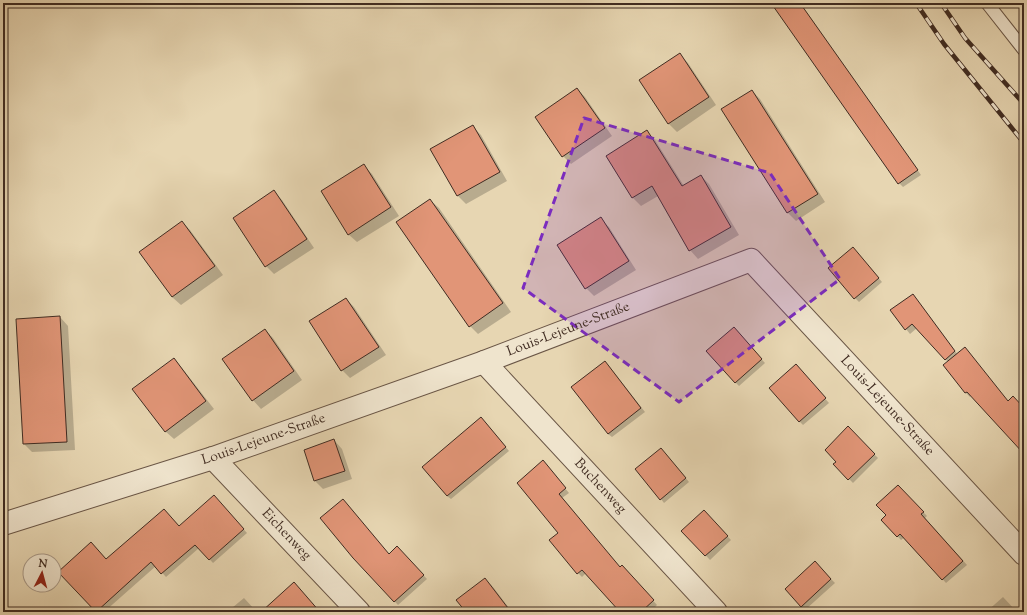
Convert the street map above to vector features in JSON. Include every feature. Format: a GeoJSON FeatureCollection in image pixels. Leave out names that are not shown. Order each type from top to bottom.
{"type":"FeatureCollection","features":[{"type":"Feature","properties":{"kind":"street","name":"Louis-Lejeune-Straße"},"geometry":{"type":"LineString","coordinates":[[3,524],[213,458],[484,362],[751,260],[1024,554]]}},
{"type":"Feature","properties":{"kind":"street","name":"Buchenweg"},"geometry":{"type":"LineString","coordinates":[[484,362],[716,612]]}},
{"type":"Feature","properties":{"kind":"street","name":"Eichenweg"},"geometry":{"type":"LineString","coordinates":[[213,458],[359,612]]}},
{"type":"Feature","properties":{"kind":"lane"},"geometry":{"type":"LineString","coordinates":[[987,3],[1024,50]]}},
{"type":"Feature","properties":{"kind":"highlighted area"},"geometry":{"type":"Polygon","coordinates":[[[584,118],[770,173],[840,279],[679,402],[523,288],[584,118]]]}},
{"type":"Feature","properties":{"kind":"building"},"geometry":{"type":"Polygon","coordinates":[[[771,3],[800,3],[918,170],[898,184],[771,3]]]}},
{"type":"Feature","properties":{"kind":"building"},"geometry":{"type":"Polygon","coordinates":[[[680,53],[709,97],[668,124],[639,80],[680,53]]]}},
{"type":"Feature","properties":{"kind":"building"},"geometry":{"type":"Polygon","coordinates":[[[577,88],[605,128],[562,157],[535,117],[577,88]]]}},
{"type":"Feature","properties":{"kind":"building"},"geometry":{"type":"Polygon","coordinates":[[[752,90],[818,194],[787,213],[721,109],[752,90]]]}},
{"type":"Feature","properties":{"kind":"building"},"geometry":{"type":"Polygon","coordinates":[[[473,125],[500,172],[457,196],[430,149],[473,125]]]}},
{"type":"Feature","properties":{"kind":"building"},"geometry":{"type":"Polygon","coordinates":[[[647,130],[682,186],[701,175],[731,227],[689,251],[652,186],[632,198],[606,156],[647,130]]]}},
{"type":"Feature","properties":{"kind":"building"},"geometry":{"type":"Polygon","coordinates":[[[364,164],[391,207],[348,235],[321,191],[364,164]]]}},
{"type":"Feature","properties":{"kind":"building"},"geometry":{"type":"Polygon","coordinates":[[[274,190],[307,239],[265,267],[233,218],[274,190]]]}},
{"type":"Feature","properties":{"kind":"building"},"geometry":{"type":"Polygon","coordinates":[[[430,199],[503,303],[469,327],[396,222],[430,199]]]}},
{"type":"Feature","properties":{"kind":"building"},"geometry":{"type":"Polygon","coordinates":[[[601,217],[629,261],[585,289],[557,245],[601,217]]]}},
{"type":"Feature","properties":{"kind":"building"},"geometry":{"type":"Polygon","coordinates":[[[182,221],[215,266],[172,297],[139,252],[182,221]]]}},
{"type":"Feature","properties":{"kind":"building"},"geometry":{"type":"Polygon","coordinates":[[[853,247],[879,278],[854,299],[828,268],[853,247]]]}},
{"type":"Feature","properties":{"kind":"building"},"geometry":{"type":"Polygon","coordinates":[[[913,294],[955,351],[945,360],[912,324],[905,330],[890,310],[913,294]]]}},
{"type":"Feature","properties":{"kind":"building"},"geometry":{"type":"Polygon","coordinates":[[[346,298],[379,347],[341,371],[309,321],[346,298]]]}},
{"type":"Feature","properties":{"kind":"building"},"geometry":{"type":"Polygon","coordinates":[[[60,316],[67,442],[23,444],[16,319],[60,316]]]}},
{"type":"Feature","properties":{"kind":"building"},"geometry":{"type":"Polygon","coordinates":[[[734,327],[762,359],[735,383],[706,351],[734,327]]]}},
{"type":"Feature","properties":{"kind":"building"},"geometry":{"type":"Polygon","coordinates":[[[265,329],[294,371],[252,401],[222,359],[265,329]]]}},
{"type":"Feature","properties":{"kind":"building"},"geometry":{"type":"Polygon","coordinates":[[[965,347],[1008,401],[1013,396],[1024,408],[1024,454],[967,392],[965,393],[943,365],[965,347]]]}},
{"type":"Feature","properties":{"kind":"building"},"geometry":{"type":"Polygon","coordinates":[[[174,358],[206,401],[165,432],[132,389],[174,358]]]}},
{"type":"Feature","properties":{"kind":"building"},"geometry":{"type":"Polygon","coordinates":[[[605,361],[641,408],[608,434],[571,387],[605,361]]]}},
{"type":"Feature","properties":{"kind":"building"},"geometry":{"type":"Polygon","coordinates":[[[796,364],[826,398],[799,422],[769,388],[796,364]]]}},
{"type":"Feature","properties":{"kind":"building"},"geometry":{"type":"Polygon","coordinates":[[[481,417],[506,447],[447,496],[422,467],[481,417]]]}},
{"type":"Feature","properties":{"kind":"building"},"geometry":{"type":"Polygon","coordinates":[[[848,426],[875,454],[848,480],[833,464],[836,462],[825,450],[848,426]]]}},
{"type":"Feature","properties":{"kind":"building"},"geometry":{"type":"Polygon","coordinates":[[[334,439],[345,471],[314,481],[304,450],[334,439]]]}},
{"type":"Feature","properties":{"kind":"building"},"geometry":{"type":"Polygon","coordinates":[[[661,448],[686,478],[660,500],[635,469],[661,448]]]}},
{"type":"Feature","properties":{"kind":"building"},"geometry":{"type":"Polygon","coordinates":[[[543,460],[566,488],[559,494],[620,567],[622,565],[654,600],[641,612],[620,612],[582,570],[577,574],[549,540],[558,533],[517,483],[543,460]]]}},
{"type":"Feature","properties":{"kind":"building"},"geometry":{"type":"Polygon","coordinates":[[[898,485],[924,512],[921,514],[963,561],[942,580],[900,534],[897,537],[881,520],[886,515],[876,505],[898,485]]]}},
{"type":"Feature","properties":{"kind":"building"},"geometry":{"type":"Polygon","coordinates":[[[214,495],[244,529],[209,560],[195,545],[161,574],[151,562],[96,612],[62,576],[62,568],[91,542],[106,559],[164,509],[179,526],[214,495]]]}},
{"type":"Feature","properties":{"kind":"building"},"geometry":{"type":"Polygon","coordinates":[[[343,499],[389,554],[397,546],[424,575],[394,602],[353,558],[320,518],[343,499]]]}},
{"type":"Feature","properties":{"kind":"building"},"geometry":{"type":"Polygon","coordinates":[[[704,510],[728,536],[705,556],[681,531],[704,510]]]}},
{"type":"Feature","properties":{"kind":"building"},"geometry":{"type":"Polygon","coordinates":[[[815,561],[831,579],[801,607],[785,589],[815,561]]]}},
{"type":"Feature","properties":{"kind":"building"},"geometry":{"type":"Polygon","coordinates":[[[485,578],[511,612],[466,612],[456,600],[485,578]]]}},
{"type":"Feature","properties":{"kind":"building"},"geometry":{"type":"Polygon","coordinates":[[[294,582],[320,612],[261,612],[294,582]]]}},
{"type":"Feature","properties":{"kind":"railway"},"geometry":{"type":"LineString","coordinates":[[916,3],[944,44],[1024,143]]}},
{"type":"Feature","properties":{"kind":"railway"},"geometry":{"type":"LineString","coordinates":[[941,3],[965,38],[1024,104]]}}]}
